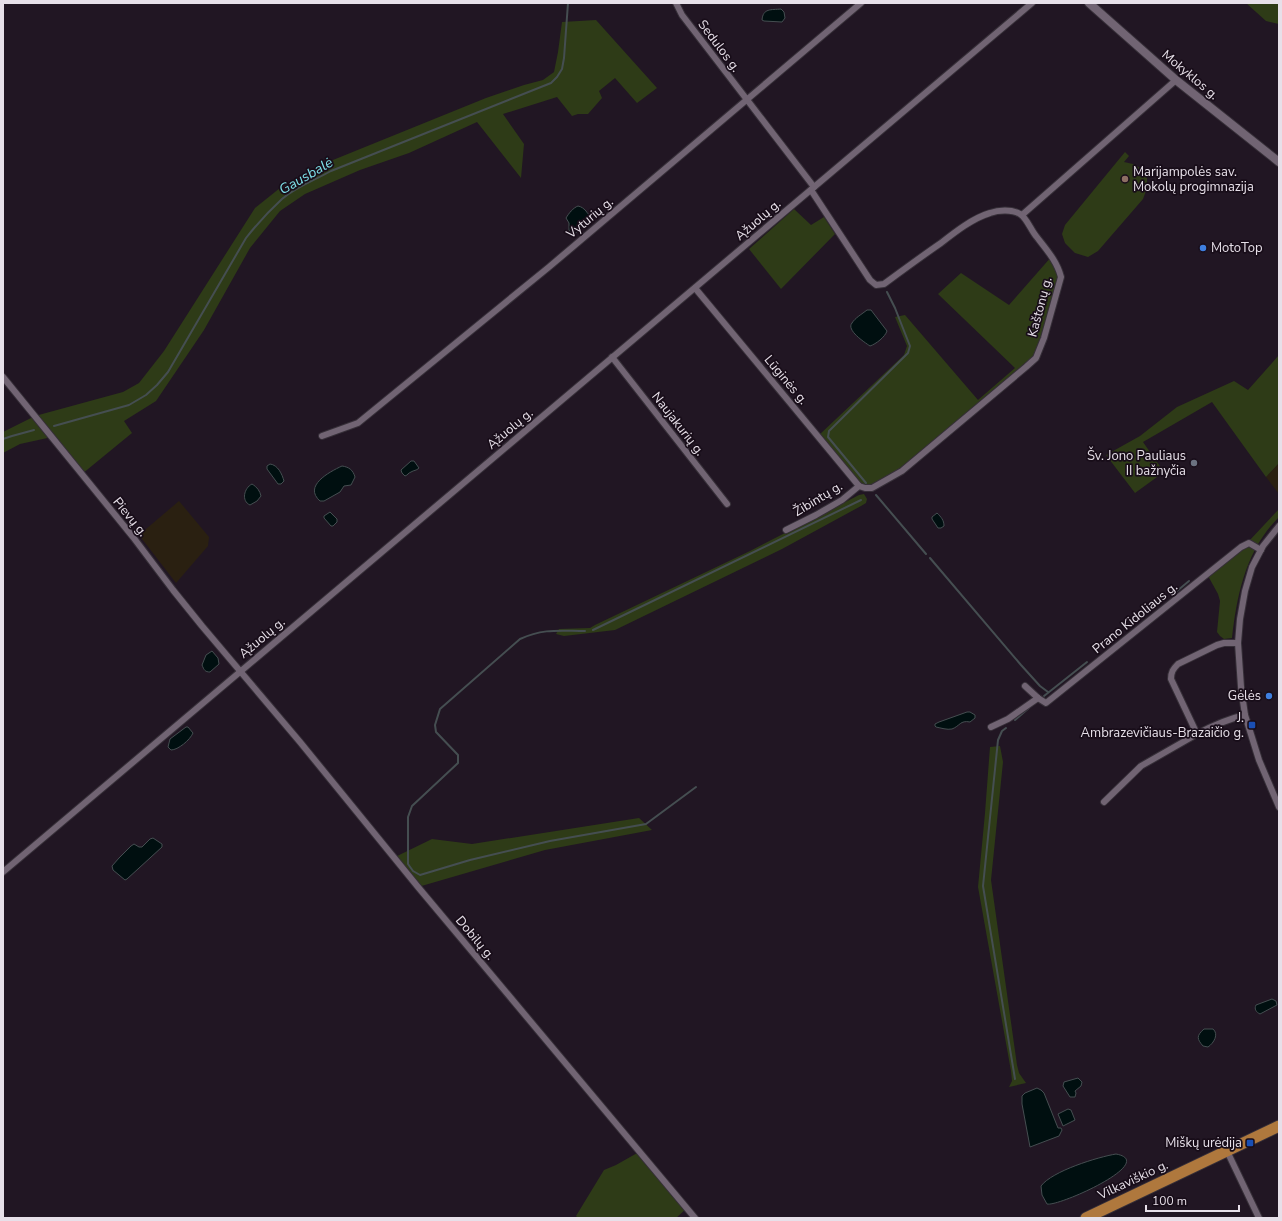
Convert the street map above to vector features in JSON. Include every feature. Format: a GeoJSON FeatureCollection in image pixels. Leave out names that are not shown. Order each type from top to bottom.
{"type":"FeatureCollection","features":[{"type":"Feature","properties":{"kind":"highway","name":"Vilkaviškio g."},"geometry":{"type":"LineString","coordinates":[[1086,1218],[1279,1126]]}},
{"type":"Feature","properties":{"kind":"main road","name":"Mokyklos g."},"geometry":{"type":"LineString","coordinates":[[1089,3],[1176,80],[1279,162]]}},
{"type":"Feature","properties":{"kind":"street","name":"Sedulos g."},"geometry":{"type":"LineString","coordinates":[[676,3],[682,15],[812,188]]}},
{"type":"Feature","properties":{"kind":"street","name":"Vyturių g."},"geometry":{"type":"LineString","coordinates":[[322,436],[358,422],[549,267],[862,3]]}},
{"type":"Feature","properties":{"kind":"street","name":"Ąžuolų g."},"geometry":{"type":"LineString","coordinates":[[3,872],[240,670],[1032,3]]}},
{"type":"Feature","properties":{"kind":"street"},"geometry":{"type":"LineString","coordinates":[[812,188],[866,274],[876,285],[884,284],[955,232],[982,216],[1000,211],[1019,213],[1022,215],[1176,80]]}},
{"type":"Feature","properties":{"kind":"street","name":"Kaštonų g."},"geometry":{"type":"LineString","coordinates":[[860,486],[872,488],[902,471],[1036,358],[1044,338],[1061,277],[1059,269],[1052,256],[1030,230],[1022,215]]}},
{"type":"Feature","properties":{"kind":"street","name":"Lūginės g."},"geometry":{"type":"LineString","coordinates":[[695,288],[860,486]]}},
{"type":"Feature","properties":{"kind":"street","name":"Naujakurių g."},"geometry":{"type":"LineString","coordinates":[[612,357],[727,504]]}},
{"type":"Feature","properties":{"kind":"street","name":"Pievų g."},"geometry":{"type":"LineString","coordinates":[[3,377],[133,537],[172,590],[240,670]]}},
{"type":"Feature","properties":{"kind":"street","name":"Žibintų g."},"geometry":{"type":"LineString","coordinates":[[786,530],[842,500],[860,486]]}},
{"type":"Feature","properties":{"kind":"street"},"geometry":{"type":"LineString","coordinates":[[1279,526],[1260,550],[1252,567],[1245,591],[1240,619],[1238,643],[1241,687],[1245,714],[1259,760],[1279,807]]}},
{"type":"Feature","properties":{"kind":"street","name":"Prano Kidoliaus g."},"geometry":{"type":"LineString","coordinates":[[1038,698],[1046,703],[1241,547],[1249,543],[1260,550]]}},
{"type":"Feature","properties":{"kind":"street"},"geometry":{"type":"LineString","coordinates":[[1197,734],[1171,679],[1171,673],[1178,664],[1217,646],[1224,643],[1238,643]]}},
{"type":"Feature","properties":{"kind":"street","name":"Dobilų g."},"geometry":{"type":"LineString","coordinates":[[240,670],[408,876],[695,1218]]}},
{"type":"Feature","properties":{"kind":"street"},"geometry":{"type":"LineString","coordinates":[[991,727],[1008,720],[1038,698],[1025,686]]}},
{"type":"Feature","properties":{"kind":"street"},"geometry":{"type":"LineString","coordinates":[[1104,802],[1141,766],[1197,734],[1245,714]]}},
{"type":"Feature","properties":{"kind":"street"},"geometry":{"type":"LineString","coordinates":[[1227,1151],[1259,1218]]}},
{"type":"Feature","properties":{"kind":"shaded area"},"geometry":{"type":"Polygon","coordinates":[[[781,9],[784,12],[785,18],[782,22],[762,20],[764,13],[768,10],[781,9]]]}},
{"type":"Feature","properties":{"kind":"shaded area"},"geometry":{"type":"Polygon","coordinates":[[[578,206],[584,209],[589,218],[574,234],[569,230],[569,223],[566,218],[574,208],[578,206]]]}},
{"type":"Feature","properties":{"kind":"shaded area"},"geometry":{"type":"Polygon","coordinates":[[[867,310],[871,310],[887,331],[880,340],[870,346],[856,336],[851,329],[852,323],[855,319],[867,310]]]}},
{"type":"Feature","properties":{"kind":"shaded area"},"geometry":{"type":"Polygon","coordinates":[[[411,461],[414,461],[419,468],[405,476],[401,470],[411,461]]]}},
{"type":"Feature","properties":{"kind":"shaded area"},"geometry":{"type":"Polygon","coordinates":[[[1279,463],[1279,494],[1266,477],[1279,463]]]}},
{"type":"Feature","properties":{"kind":"shaded area"},"geometry":{"type":"Polygon","coordinates":[[[270,464],[275,466],[281,473],[284,481],[281,484],[278,484],[267,469],[267,466],[270,464]]]}},
{"type":"Feature","properties":{"kind":"shaded area"},"geometry":{"type":"Polygon","coordinates":[[[342,466],[347,467],[353,472],[355,477],[351,485],[344,486],[340,492],[324,501],[320,501],[314,490],[316,485],[325,476],[342,466]]]}},
{"type":"Feature","properties":{"kind":"shaded area"},"geometry":{"type":"Polygon","coordinates":[[[252,484],[258,489],[261,496],[257,501],[250,505],[245,501],[245,491],[252,484]]]}},
{"type":"Feature","properties":{"kind":"shaded area"},"geometry":{"type":"Polygon","coordinates":[[[179,501],[209,537],[208,546],[176,583],[139,535],[179,501]]]}},
{"type":"Feature","properties":{"kind":"shaded area"},"geometry":{"type":"Polygon","coordinates":[[[330,512],[337,519],[337,522],[333,526],[331,526],[324,518],[324,516],[330,512]]]}},
{"type":"Feature","properties":{"kind":"shaded area"},"geometry":{"type":"Polygon","coordinates":[[[937,513],[943,522],[944,526],[941,528],[938,528],[932,519],[932,517],[937,513]]]}},
{"type":"Feature","properties":{"kind":"shaded area"},"geometry":{"type":"Polygon","coordinates":[[[212,651],[218,658],[219,664],[208,672],[202,665],[206,655],[212,651]]]}},
{"type":"Feature","properties":{"kind":"shaded area"},"geometry":{"type":"Polygon","coordinates":[[[967,712],[975,715],[975,718],[970,722],[962,723],[952,729],[935,726],[935,724],[939,722],[967,712]]]}},
{"type":"Feature","properties":{"kind":"shaded area"},"geometry":{"type":"Polygon","coordinates":[[[188,727],[193,733],[187,741],[174,750],[171,750],[168,747],[170,739],[188,727]]]}},
{"type":"Feature","properties":{"kind":"shaded area"},"geometry":{"type":"Polygon","coordinates":[[[153,838],[162,844],[162,847],[127,879],[125,880],[113,870],[112,866],[131,846],[134,844],[142,847],[153,838]]]}},
{"type":"Feature","properties":{"kind":"shaded area"},"geometry":{"type":"Polygon","coordinates":[[[1272,999],[1276,1001],[1277,1005],[1260,1014],[1256,1011],[1256,1005],[1272,999]]]}},
{"type":"Feature","properties":{"kind":"shaded area"},"geometry":{"type":"Polygon","coordinates":[[[1204,1029],[1213,1029],[1216,1033],[1214,1041],[1208,1047],[1203,1046],[1198,1038],[1204,1029]]]}},
{"type":"Feature","properties":{"kind":"shaded area"},"geometry":{"type":"Polygon","coordinates":[[[1078,1078],[1082,1082],[1081,1086],[1075,1091],[1075,1097],[1070,1097],[1063,1086],[1064,1082],[1078,1078]]]}},
{"type":"Feature","properties":{"kind":"shaded area"},"geometry":{"type":"Polygon","coordinates":[[[1037,1088],[1044,1093],[1058,1128],[1061,1128],[1062,1130],[1059,1136],[1030,1147],[1022,1104],[1022,1096],[1025,1093],[1037,1088]]]}},
{"type":"Feature","properties":{"kind":"shaded area"},"geometry":{"type":"Polygon","coordinates":[[[1068,1109],[1071,1110],[1075,1120],[1063,1126],[1058,1114],[1068,1109]]]}},
{"type":"Feature","properties":{"kind":"shaded area"},"geometry":{"type":"Polygon","coordinates":[[[1116,1154],[1126,1159],[1125,1166],[1116,1174],[1085,1192],[1068,1199],[1047,1204],[1042,1195],[1041,1186],[1047,1180],[1065,1170],[1098,1158],[1116,1154]]]}},
{"type":"Feature","properties":{"kind":"green space"},"geometry":{"type":"Polygon","coordinates":[[[1246,3],[1279,3],[1279,24],[1266,21],[1246,3]]]}},
{"type":"Feature","properties":{"kind":"green space"},"geometry":{"type":"Polygon","coordinates":[[[596,20],[657,88],[637,103],[615,78],[599,91],[602,98],[588,114],[578,114],[572,116],[557,97],[503,114],[524,144],[521,178],[477,122],[409,153],[360,170],[305,194],[280,211],[250,248],[204,330],[156,401],[124,421],[132,433],[82,474],[52,437],[20,444],[3,453],[3,432],[35,416],[123,392],[139,383],[164,351],[255,208],[280,188],[328,162],[486,98],[543,80],[554,72],[562,22],[596,20]]]}},
{"type":"Feature","properties":{"kind":"green space"},"geometry":{"type":"Polygon","coordinates":[[[1125,152],[1129,156],[1124,162],[1133,164],[1142,169],[1147,178],[1147,188],[1143,199],[1098,251],[1088,257],[1075,253],[1065,243],[1062,234],[1065,225],[1125,152]]]}},
{"type":"Feature","properties":{"kind":"green space"},"geometry":{"type":"Polygon","coordinates":[[[794,209],[811,225],[824,217],[835,234],[781,289],[749,249],[794,209]]]}},
{"type":"Feature","properties":{"kind":"green space"},"geometry":{"type":"Polygon","coordinates":[[[1052,256],[1061,277],[1036,358],[902,471],[872,488],[859,486],[818,436],[904,355],[907,346],[895,317],[905,315],[978,400],[1015,368],[938,294],[961,273],[1009,305],[1052,256]]]}},
{"type":"Feature","properties":{"kind":"green space"},"geometry":{"type":"Polygon","coordinates":[[[1279,355],[1279,463],[1266,477],[1212,402],[1143,442],[1164,472],[1135,493],[1106,455],[1140,436],[1177,407],[1234,381],[1248,390],[1279,355]]]}},
{"type":"Feature","properties":{"kind":"green space"},"geometry":{"type":"Polygon","coordinates":[[[864,494],[867,499],[866,503],[861,506],[782,549],[615,630],[564,636],[556,634],[559,629],[590,628],[750,551],[859,495],[864,494]]]}},
{"type":"Feature","properties":{"kind":"green space"},"geometry":{"type":"Polygon","coordinates":[[[1279,509],[1279,517],[1258,544],[1245,573],[1240,589],[1232,638],[1224,639],[1217,632],[1220,601],[1218,594],[1207,574],[1249,541],[1279,509]]]}},
{"type":"Feature","properties":{"kind":"green space"},"geometry":{"type":"Polygon","coordinates":[[[1000,746],[1003,762],[991,880],[1017,1065],[1019,1073],[1026,1083],[1009,1087],[1012,1081],[1011,1071],[978,887],[990,747],[1000,746]]]}},
{"type":"Feature","properties":{"kind":"green space"},"geometry":{"type":"Polygon","coordinates":[[[639,818],[652,830],[545,850],[418,887],[393,858],[432,839],[472,844],[639,818]]]}},
{"type":"Feature","properties":{"kind":"green space"},"geometry":{"type":"Polygon","coordinates":[[[639,1152],[687,1208],[676,1218],[578,1218],[576,1216],[604,1170],[639,1152]]]}},
{"type":"Feature","properties":{"kind":"waterway","name":"Gausbalė"},"geometry":{"type":"LineString","coordinates":[[54,426],[129,405],[146,395],[157,385],[168,372],[246,238],[268,213],[287,195],[299,187],[331,171],[551,83],[562,69],[568,3]]}},
{"type":"Feature","properties":{"kind":"waterway"},"geometry":{"type":"LineString","coordinates":[[866,483],[828,437],[829,431],[908,353],[910,346],[887,292]]}},
{"type":"Feature","properties":{"kind":"waterway","name":"Gausbalė"},"geometry":{"type":"LineString","coordinates":[[3,439],[34,430]]}},
{"type":"Feature","properties":{"kind":"waterway"},"geometry":{"type":"LineString","coordinates":[[876,495],[926,554]]}},
{"type":"Feature","properties":{"kind":"waterway"},"geometry":{"type":"LineString","coordinates":[[593,630],[861,500]]}},
{"type":"Feature","properties":{"kind":"waterway"},"geometry":{"type":"LineString","coordinates":[[930,558],[1021,665],[1040,686],[1048,692]]}},
{"type":"Feature","properties":{"kind":"waterway"},"geometry":{"type":"LineString","coordinates":[[1177,591],[1189,581]]}},
{"type":"Feature","properties":{"kind":"waterway"},"geometry":{"type":"LineString","coordinates":[[585,631],[545,632],[529,635],[520,639],[440,709],[435,725],[436,732],[458,755],[458,763],[412,806],[408,817],[408,864],[413,871],[420,875],[470,860],[550,841],[646,824],[696,787]]}},
{"type":"Feature","properties":{"kind":"waterway"},"geometry":{"type":"LineString","coordinates":[[1044,696],[1087,662]]}},
{"type":"Feature","properties":{"kind":"waterway"},"geometry":{"type":"LineString","coordinates":[[1015,720],[1030,707]]}},
{"type":"Feature","properties":{"kind":"waterway"},"geometry":{"type":"LineString","coordinates":[[1006,728],[1002,731],[998,740],[983,886],[1015,1079]]}},
{"type":"Feature","properties":{"kind":"place","name":"Marijampolės sav. Mokolų progimnazija"},"geometry":{"type":"Point","coordinates":[1125,179]}},
{"type":"Feature","properties":{"kind":"place","name":"MotoTop"},"geometry":{"type":"Point","coordinates":[1203,248]}},
{"type":"Feature","properties":{"kind":"place","name":"Šv. Jono Pauliaus II bažnyčia"},"geometry":{"type":"Point","coordinates":[1194,463]}},
{"type":"Feature","properties":{"kind":"place","name":"Gėlės"},"geometry":{"type":"Point","coordinates":[1269,696]}},
{"type":"Feature","properties":{"kind":"place","name":"J. Ambrazevičiaus-Brazaičio g."},"geometry":{"type":"Point","coordinates":[1252,725]}},
{"type":"Feature","properties":{"kind":"place","name":"Miškų urėdija"},"geometry":{"type":"Point","coordinates":[1250,1143]}}]}
